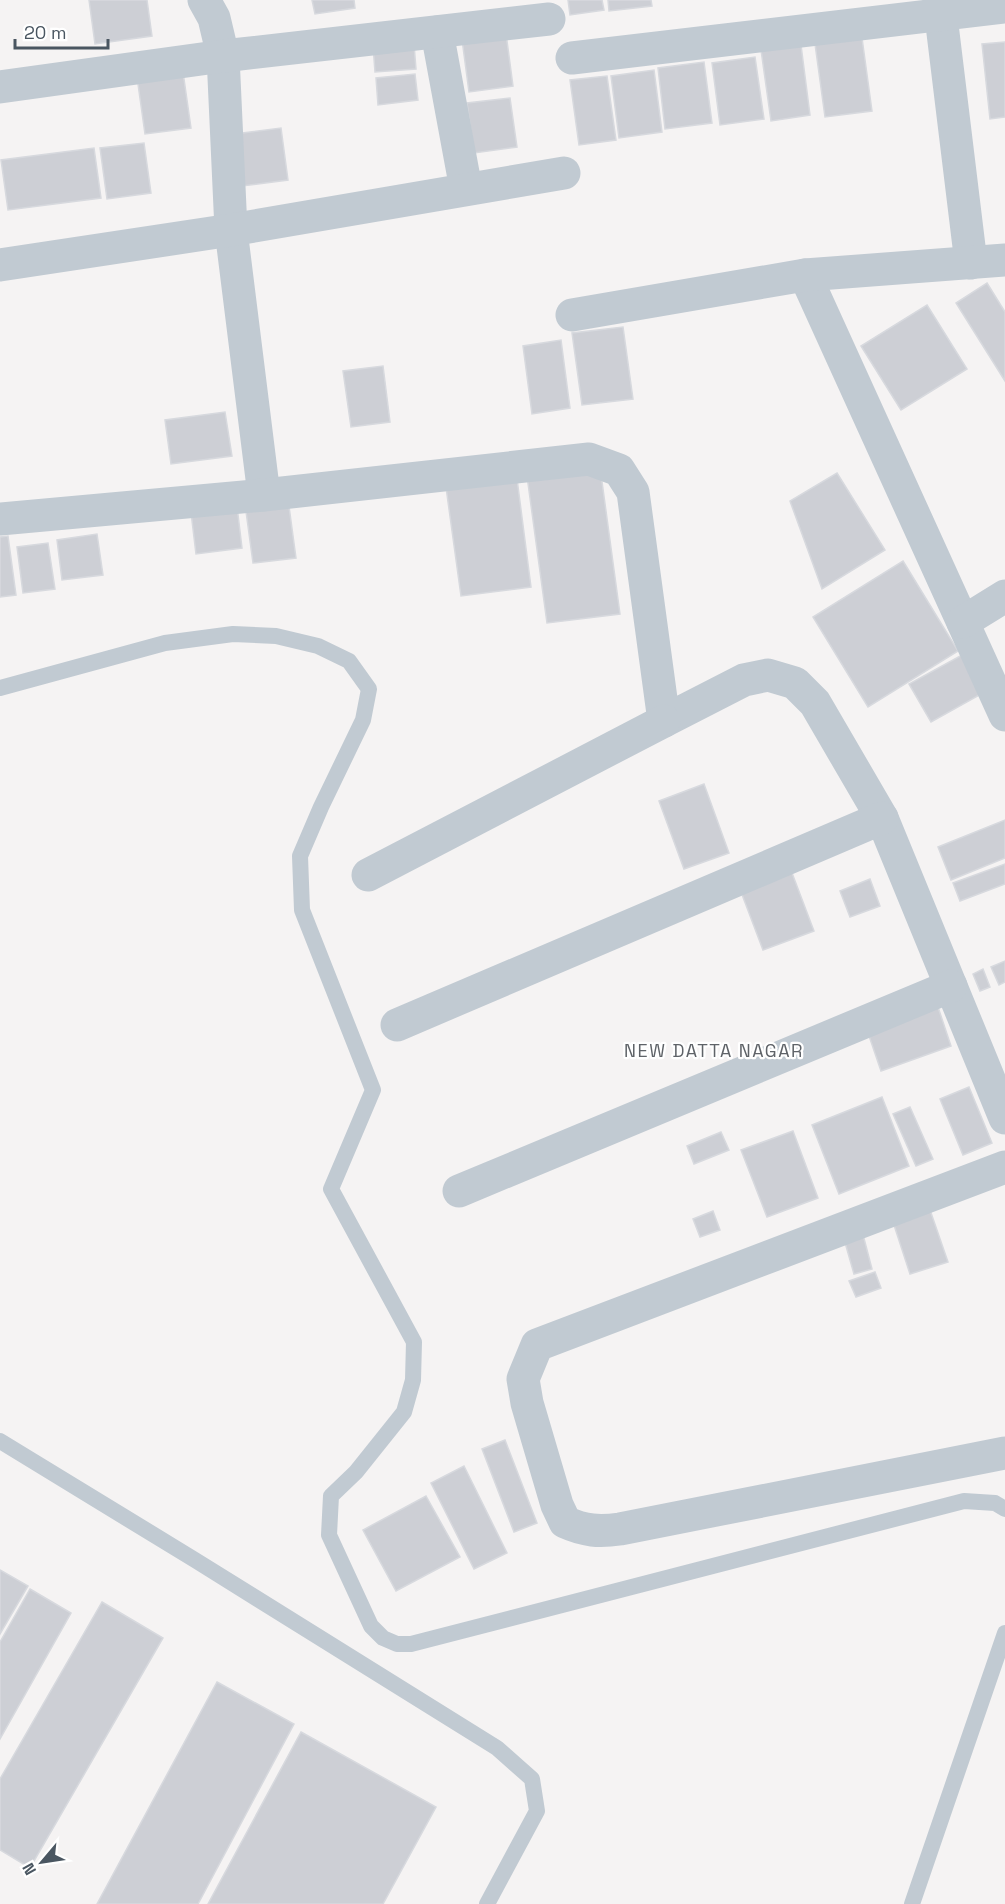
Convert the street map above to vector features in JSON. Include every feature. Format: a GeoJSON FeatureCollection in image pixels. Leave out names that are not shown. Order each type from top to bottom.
{"type":"FeatureCollection","features":[{"type":"Feature","properties":{"kind":"street"},"geometry":{"type":"LineString","coordinates":[[204,0],[214,18],[223,56],[231,230],[264,495]]}},
{"type":"Feature","properties":{"kind":"street"},"geometry":{"type":"LineString","coordinates":[[940,7],[971,263]]}},
{"type":"Feature","properties":{"kind":"street"},"geometry":{"type":"LineString","coordinates":[[572,58],[940,7],[1005,7]]}},
{"type":"Feature","properties":{"kind":"street"},"geometry":{"type":"LineString","coordinates":[[0,87],[223,56],[549,19]]}},
{"type":"Feature","properties":{"kind":"street"},"geometry":{"type":"LineString","coordinates":[[437,32],[466,189]]}},
{"type":"Feature","properties":{"kind":"street"},"geometry":{"type":"LineString","coordinates":[[0,265],[231,230],[564,173]]}},
{"type":"Feature","properties":{"kind":"street"},"geometry":{"type":"LineString","coordinates":[[572,315],[805,275],[1005,260]]}},
{"type":"Feature","properties":{"kind":"street"},"geometry":{"type":"LineString","coordinates":[[805,275],[1005,716]]}},
{"type":"Feature","properties":{"kind":"street"},"geometry":{"type":"LineString","coordinates":[[0,519],[264,495],[590,459],[620,470],[633,492],[664,722]]}},
{"type":"Feature","properties":{"kind":"street"},"geometry":{"type":"LineString","coordinates":[[963,622],[1005,596]]}},
{"type":"Feature","properties":{"kind":"street"},"geometry":{"type":"LineString","coordinates":[[368,875],[744,680],[768,675],[795,683],[814,703],[882,818],[1005,1118]]}},
{"type":"Feature","properties":{"kind":"street"},"geometry":{"type":"LineString","coordinates":[[397,1025],[882,818]]}},
{"type":"Feature","properties":{"kind":"street"},"geometry":{"type":"LineString","coordinates":[[459,1191],[951,986]]}},
{"type":"Feature","properties":{"kind":"street"},"geometry":{"type":"LineString","coordinates":[[1005,1167],[537,1345],[523,1379],[527,1403],[557,1505],[565,1522],[583,1530],[597,1532],[620,1529],[1005,1453]]}},
{"type":"Feature","properties":{"kind":"lane"},"geometry":{"type":"LineString","coordinates":[[0,688],[165,643],[233,634],[276,636],[318,646],[349,661],[369,689],[363,720],[300,856],[302,910],[373,1090],[332,1189],[414,1342],[413,1380],[404,1412],[356,1472],[331,1496],[329,1535],[371,1626],[383,1638],[397,1644],[411,1644],[964,1501],[995,1503],[1005,1509]]}},
{"type":"Feature","properties":{"kind":"lane"},"geometry":{"type":"LineString","coordinates":[[0,1441],[497,1748],[532,1779],[537,1811],[487,1904]]}},
{"type":"Feature","properties":{"kind":"lane"},"geometry":{"type":"LineString","coordinates":[[912,1904],[1005,1633]]}},
{"type":"Feature","properties":{"kind":"building"},"geometry":{"type":"Polygon","coordinates":[[[89,0],[147,0],[152,36],[95,44],[89,0]]]}},
{"type":"Feature","properties":{"kind":"building"},"geometry":{"type":"Polygon","coordinates":[[[312,0],[354,0],[355,8],[315,14],[312,0]]]}},
{"type":"Feature","properties":{"kind":"building"},"geometry":{"type":"Polygon","coordinates":[[[568,0],[602,0],[604,10],[570,15],[568,0]]]}},
{"type":"Feature","properties":{"kind":"building"},"geometry":{"type":"Polygon","coordinates":[[[608,0],[651,0],[652,6],[609,11],[608,0]]]}},
{"type":"Feature","properties":{"kind":"building"},"geometry":{"type":"Polygon","coordinates":[[[505,26],[513,86],[469,92],[461,32],[505,26]]]}},
{"type":"Feature","properties":{"kind":"building"},"geometry":{"type":"Polygon","coordinates":[[[862,38],[872,111],[825,117],[815,44],[862,38]]]}},
{"type":"Feature","properties":{"kind":"building"},"geometry":{"type":"Polygon","coordinates":[[[1005,42],[1005,117],[990,119],[982,44],[1005,42]]]}},
{"type":"Feature","properties":{"kind":"building"},"geometry":{"type":"Polygon","coordinates":[[[414,44],[416,69],[375,72],[373,46],[414,44]]]}},
{"type":"Feature","properties":{"kind":"building"},"geometry":{"type":"Polygon","coordinates":[[[801,45],[810,115],[771,121],[761,50],[801,45]]]}},
{"type":"Feature","properties":{"kind":"building"},"geometry":{"type":"Polygon","coordinates":[[[755,57],[764,119],[720,125],[712,63],[755,57]]]}},
{"type":"Feature","properties":{"kind":"building"},"geometry":{"type":"Polygon","coordinates":[[[704,62],[712,123],[665,129],[658,68],[704,62]]]}},
{"type":"Feature","properties":{"kind":"building"},"geometry":{"type":"Polygon","coordinates":[[[654,70],[662,132],[619,138],[611,76],[654,70]]]}},
{"type":"Feature","properties":{"kind":"building"},"geometry":{"type":"Polygon","coordinates":[[[183,72],[191,128],[145,134],[137,77],[183,72]]]}},
{"type":"Feature","properties":{"kind":"building"},"geometry":{"type":"Polygon","coordinates":[[[415,74],[418,100],[378,105],[376,78],[415,74]]]}},
{"type":"Feature","properties":{"kind":"building"},"geometry":{"type":"Polygon","coordinates":[[[607,76],[616,140],[579,145],[570,80],[607,76]]]}},
{"type":"Feature","properties":{"kind":"building"},"geometry":{"type":"Polygon","coordinates":[[[510,98],[517,147],[474,153],[467,103],[510,98]]]}},
{"type":"Feature","properties":{"kind":"building"},"geometry":{"type":"Polygon","coordinates":[[[281,128],[288,180],[242,186],[235,134],[281,128]]]}},
{"type":"Feature","properties":{"kind":"building"},"geometry":{"type":"Polygon","coordinates":[[[144,143],[151,193],[107,199],[100,148],[144,143]]]}},
{"type":"Feature","properties":{"kind":"building"},"geometry":{"type":"Polygon","coordinates":[[[94,148],[101,198],[8,210],[1,160],[94,148]]]}},
{"type":"Feature","properties":{"kind":"building"},"geometry":{"type":"Polygon","coordinates":[[[987,283],[1005,312],[1005,381],[956,303],[987,283]]]}},
{"type":"Feature","properties":{"kind":"building"},"geometry":{"type":"Polygon","coordinates":[[[927,305],[967,369],[901,410],[861,346],[927,305]]]}},
{"type":"Feature","properties":{"kind":"building"},"geometry":{"type":"Polygon","coordinates":[[[623,327],[633,399],[582,405],[572,333],[623,327]]]}},
{"type":"Feature","properties":{"kind":"building"},"geometry":{"type":"Polygon","coordinates":[[[561,340],[570,408],[532,414],[523,346],[561,340]]]}},
{"type":"Feature","properties":{"kind":"building"},"geometry":{"type":"Polygon","coordinates":[[[383,366],[390,422],[351,427],[343,371],[383,366]]]}},
{"type":"Feature","properties":{"kind":"building"},"geometry":{"type":"Polygon","coordinates":[[[225,412],[232,456],[171,464],[165,420],[225,412]]]}},
{"type":"Feature","properties":{"kind":"building"},"geometry":{"type":"Polygon","coordinates":[[[600,467],[620,614],[547,623],[527,476],[600,467]]]}},
{"type":"Feature","properties":{"kind":"building"},"geometry":{"type":"Polygon","coordinates":[[[516,471],[531,587],[461,596],[445,480],[516,471]]]}},
{"type":"Feature","properties":{"kind":"building"},"geometry":{"type":"Polygon","coordinates":[[[837,473],[885,550],[822,589],[790,501],[837,473]]]}},
{"type":"Feature","properties":{"kind":"building"},"geometry":{"type":"Polygon","coordinates":[[[236,498],[242,548],[196,554],[190,504],[236,498]]]}},
{"type":"Feature","properties":{"kind":"building"},"geometry":{"type":"Polygon","coordinates":[[[288,499],[296,558],[253,563],[245,504],[288,499]]]}},
{"type":"Feature","properties":{"kind":"building"},"geometry":{"type":"Polygon","coordinates":[[[97,534],[103,575],[62,580],[57,540],[97,534]]]}},
{"type":"Feature","properties":{"kind":"building"},"geometry":{"type":"Polygon","coordinates":[[[8,536],[16,595],[0,597],[0,537],[8,536]]]}},
{"type":"Feature","properties":{"kind":"building"},"geometry":{"type":"Polygon","coordinates":[[[48,543],[55,589],[23,593],[17,547],[48,543]]]}},
{"type":"Feature","properties":{"kind":"building"},"geometry":{"type":"Polygon","coordinates":[[[903,561],[958,651],[868,707],[813,617],[903,561]]]}},
{"type":"Feature","properties":{"kind":"building"},"geometry":{"type":"Polygon","coordinates":[[[962,655],[983,693],[931,722],[909,684],[962,655]]]}},
{"type":"Feature","properties":{"kind":"building"},"geometry":{"type":"Polygon","coordinates":[[[704,784],[729,853],[684,869],[659,801],[704,784]]]}},
{"type":"Feature","properties":{"kind":"building"},"geometry":{"type":"Polygon","coordinates":[[[1005,820],[1005,858],[951,880],[938,847],[1005,820]]]}},
{"type":"Feature","properties":{"kind":"building"},"geometry":{"type":"Polygon","coordinates":[[[1005,864],[1005,884],[960,901],[953,883],[1005,864]]]}},
{"type":"Feature","properties":{"kind":"building"},"geometry":{"type":"Polygon","coordinates":[[[789,865],[814,931],[763,950],[738,884],[789,865]]]}},
{"type":"Feature","properties":{"kind":"building"},"geometry":{"type":"Polygon","coordinates":[[[870,879],[880,906],[850,917],[840,891],[870,879]]]}},
{"type":"Feature","properties":{"kind":"building"},"geometry":{"type":"Polygon","coordinates":[[[1005,961],[1005,982],[999,985],[991,967],[1005,961]]]}},
{"type":"Feature","properties":{"kind":"building"},"geometry":{"type":"Polygon","coordinates":[[[983,969],[990,987],[980,991],[973,974],[983,969]]]}},
{"type":"Feature","properties":{"kind":"building"},"geometry":{"type":"Polygon","coordinates":[[[936,1001],[951,1046],[881,1071],[866,1027],[936,1001]]]}},
{"type":"Feature","properties":{"kind":"building"},"geometry":{"type":"Polygon","coordinates":[[[969,1087],[992,1143],[963,1155],[940,1099],[969,1087]]]}},
{"type":"Feature","properties":{"kind":"building"},"geometry":{"type":"Polygon","coordinates":[[[882,1097],[909,1166],[839,1194],[812,1125],[882,1097]]]}},
{"type":"Feature","properties":{"kind":"building"},"geometry":{"type":"Polygon","coordinates":[[[910,1107],[933,1159],[916,1166],[893,1114],[910,1107]]]}},
{"type":"Feature","properties":{"kind":"building"},"geometry":{"type":"Polygon","coordinates":[[[793,1131],[818,1198],[767,1217],[741,1150],[793,1131]]]}},
{"type":"Feature","properties":{"kind":"building"},"geometry":{"type":"Polygon","coordinates":[[[721,1132],[729,1150],[694,1164],[687,1146],[721,1132]]]}},
{"type":"Feature","properties":{"kind":"building"},"geometry":{"type":"Polygon","coordinates":[[[929,1207],[948,1262],[910,1274],[892,1219],[929,1207]]]}},
{"type":"Feature","properties":{"kind":"building"},"geometry":{"type":"Polygon","coordinates":[[[713,1211],[720,1230],[700,1237],[693,1219],[713,1211]]]}},
{"type":"Feature","properties":{"kind":"building"},"geometry":{"type":"Polygon","coordinates":[[[861,1227],[872,1269],[854,1274],[842,1232],[861,1227]]]}},
{"type":"Feature","properties":{"kind":"building"},"geometry":{"type":"Polygon","coordinates":[[[875,1272],[881,1288],[856,1297],[849,1281],[875,1272]]]}},
{"type":"Feature","properties":{"kind":"building"},"geometry":{"type":"Polygon","coordinates":[[[505,1440],[537,1523],[514,1532],[482,1449],[505,1440]]]}},
{"type":"Feature","properties":{"kind":"building"},"geometry":{"type":"Polygon","coordinates":[[[464,1466],[507,1553],[474,1569],[431,1483],[464,1466]]]}},
{"type":"Feature","properties":{"kind":"building"},"geometry":{"type":"Polygon","coordinates":[[[426,1496],[460,1557],[396,1591],[363,1530],[426,1496]]]}},
{"type":"Feature","properties":{"kind":"building"},"geometry":{"type":"Polygon","coordinates":[[[0,1570],[28,1586],[0,1634],[0,1570]]]}},
{"type":"Feature","properties":{"kind":"building"},"geometry":{"type":"Polygon","coordinates":[[[30,1589],[71,1613],[0,1739],[0,1642],[30,1589]]]}},
{"type":"Feature","properties":{"kind":"building"},"geometry":{"type":"Polygon","coordinates":[[[102,1602],[163,1638],[30,1868],[0,1850],[0,1779],[102,1602]]]}},
{"type":"Feature","properties":{"kind":"building"},"geometry":{"type":"Polygon","coordinates":[[[217,1682],[294,1724],[198,1904],[97,1904],[217,1682]]]}},
{"type":"Feature","properties":{"kind":"building"},"geometry":{"type":"Polygon","coordinates":[[[301,1732],[436,1807],[383,1904],[208,1904],[301,1732]]]}},
{"type":"Feature","properties":{"kind":"district","name":"NEW DATTA NAGAR"},"geometry":{"type":"Point","coordinates":[714,1050]}}]}
